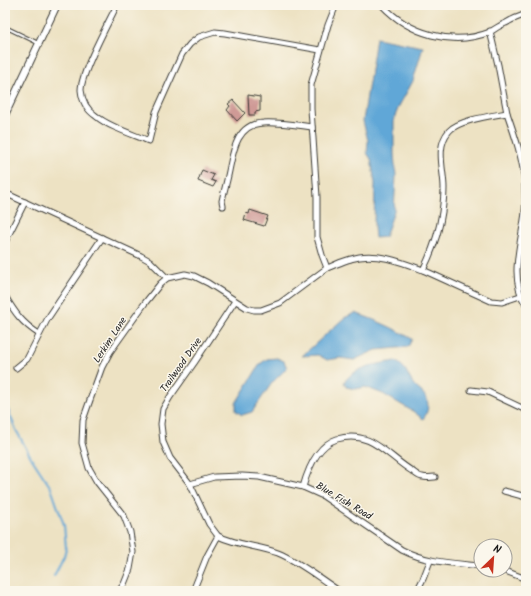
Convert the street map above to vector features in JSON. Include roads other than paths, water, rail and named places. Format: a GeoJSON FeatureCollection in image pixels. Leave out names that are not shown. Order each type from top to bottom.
{"type":"FeatureCollection","features":[{"type":"Feature","properties":{"kind":"street"},"geometry":{"type":"LineString","coordinates":[[5,115],[57,5]]}},
{"type":"Feature","properties":{"kind":"street"},"geometry":{"type":"LineString","coordinates":[[117,5],[84,76],[81,90],[83,102],[89,110],[102,121],[149,141],[156,112],[182,54],[190,44],[199,37],[215,32],[225,33],[320,50]]}},
{"type":"Feature","properties":{"kind":"street"},"geometry":{"type":"LineString","coordinates":[[328,268],[322,255],[317,237],[317,197],[311,109],[311,85],[320,50],[336,5]]}},
{"type":"Feature","properties":{"kind":"street"},"geometry":{"type":"LineString","coordinates":[[382,5],[398,21],[423,33],[450,39],[471,37],[490,31],[526,14]]}},
{"type":"Feature","properties":{"kind":"street"},"geometry":{"type":"LineString","coordinates":[[490,31],[507,113],[518,146],[525,184],[525,212],[517,266],[520,296],[526,305]]}},
{"type":"Feature","properties":{"kind":"street"},"geometry":{"type":"LineString","coordinates":[[423,270],[437,237],[442,212],[444,187],[441,158],[442,143],[449,131],[462,123],[507,113]]}},
{"type":"Feature","properties":{"kind":"street"},"geometry":{"type":"LineString","coordinates":[[224,206],[222,201],[235,143],[244,131],[249,127],[262,122],[312,127]]}},
{"type":"Feature","properties":{"kind":"street"},"geometry":{"type":"LineString","coordinates":[[5,193],[150,261],[167,278],[185,274],[194,276],[208,283],[247,308],[254,310],[269,308],[280,303],[328,268],[352,258],[370,257],[384,258],[408,264],[491,301],[502,302],[520,296]]}},
{"type":"Feature","properties":{"kind":"street"},"geometry":{"type":"LineString","coordinates":[[5,242],[24,202]]}},
{"type":"Feature","properties":{"kind":"street"},"geometry":{"type":"LineString","coordinates":[[16,368],[27,359],[48,318],[102,238]]}},
{"type":"Feature","properties":{"kind":"street","name":"Lerkim Lane"},"geometry":{"type":"LineString","coordinates":[[119,591],[124,584],[130,569],[133,552],[130,532],[124,516],[97,482],[89,468],[82,443],[84,420],[102,368],[110,352],[145,303],[160,284],[167,278]]}},
{"type":"Feature","properties":{"kind":"street"},"geometry":{"type":"LineString","coordinates":[[5,296],[15,313],[27,326],[40,334]]}},
{"type":"Feature","properties":{"kind":"street","name":"Trailwood Drive"},"geometry":{"type":"LineString","coordinates":[[218,536],[209,524],[190,484],[170,458],[163,442],[161,424],[163,409],[170,397],[235,301]]}},
{"type":"Feature","properties":{"kind":"street"},"geometry":{"type":"LineString","coordinates":[[471,390],[488,392],[526,410]]}},
{"type":"Feature","properties":{"kind":"street"},"geometry":{"type":"LineString","coordinates":[[303,487],[306,474],[319,452],[331,441],[347,436],[361,437],[378,445],[408,469],[422,477],[435,477]]}},
{"type":"Feature","properties":{"kind":"street","name":"Blue Fish Road"},"geometry":{"type":"LineString","coordinates":[[190,484],[214,478],[242,476],[258,477],[303,487],[323,496],[402,550],[430,561],[473,565]]}},
{"type":"Feature","properties":{"kind":"street"},"geometry":{"type":"LineString","coordinates":[[504,491],[526,496]]}},
{"type":"Feature","properties":{"kind":"street"},"geometry":{"type":"LineString","coordinates":[[193,591],[207,556],[218,536],[230,541],[276,552],[292,559],[339,591]]}},
{"type":"Feature","properties":{"kind":"street"},"geometry":{"type":"LineString","coordinates":[[417,591],[430,561]]}},
{"type":"Feature","properties":{"kind":"street"},"geometry":{"type":"LineString","coordinates":[[513,574],[526,579]]}},
{"type":"Feature","properties":{"kind":"lane"},"geometry":{"type":"LineString","coordinates":[[5,27],[39,43]]}},
{"type":"Feature","properties":{"kind":"water"},"geometry":{"type":"Polygon","coordinates":[[[376,38],[423,47],[413,81],[399,106],[394,119],[394,154],[396,176],[394,211],[385,237],[375,238],[375,183],[371,159],[367,153],[368,141],[363,121],[376,38]]]}},
{"type":"Feature","properties":{"kind":"water"},"geometry":{"type":"Polygon","coordinates":[[[355,313],[385,324],[412,339],[408,347],[376,350],[354,360],[340,358],[327,360],[318,355],[302,356],[344,318],[355,313]]]}},
{"type":"Feature","properties":{"kind":"water"},"geometry":{"type":"Polygon","coordinates":[[[277,358],[284,361],[287,368],[272,383],[252,412],[242,415],[236,411],[236,403],[260,364],[267,359],[277,358]]]}},
{"type":"Feature","properties":{"kind":"water"},"geometry":{"type":"Polygon","coordinates":[[[395,361],[405,369],[414,385],[427,399],[428,408],[423,419],[383,394],[365,387],[356,389],[346,387],[344,382],[355,372],[374,365],[395,361]]]}},
{"type":"Feature","properties":{"kind":"waterway"},"geometry":{"type":"LineString","coordinates":[[5,403],[16,430],[32,459],[51,488],[64,525],[66,548],[64,556],[54,576]]}}]}
